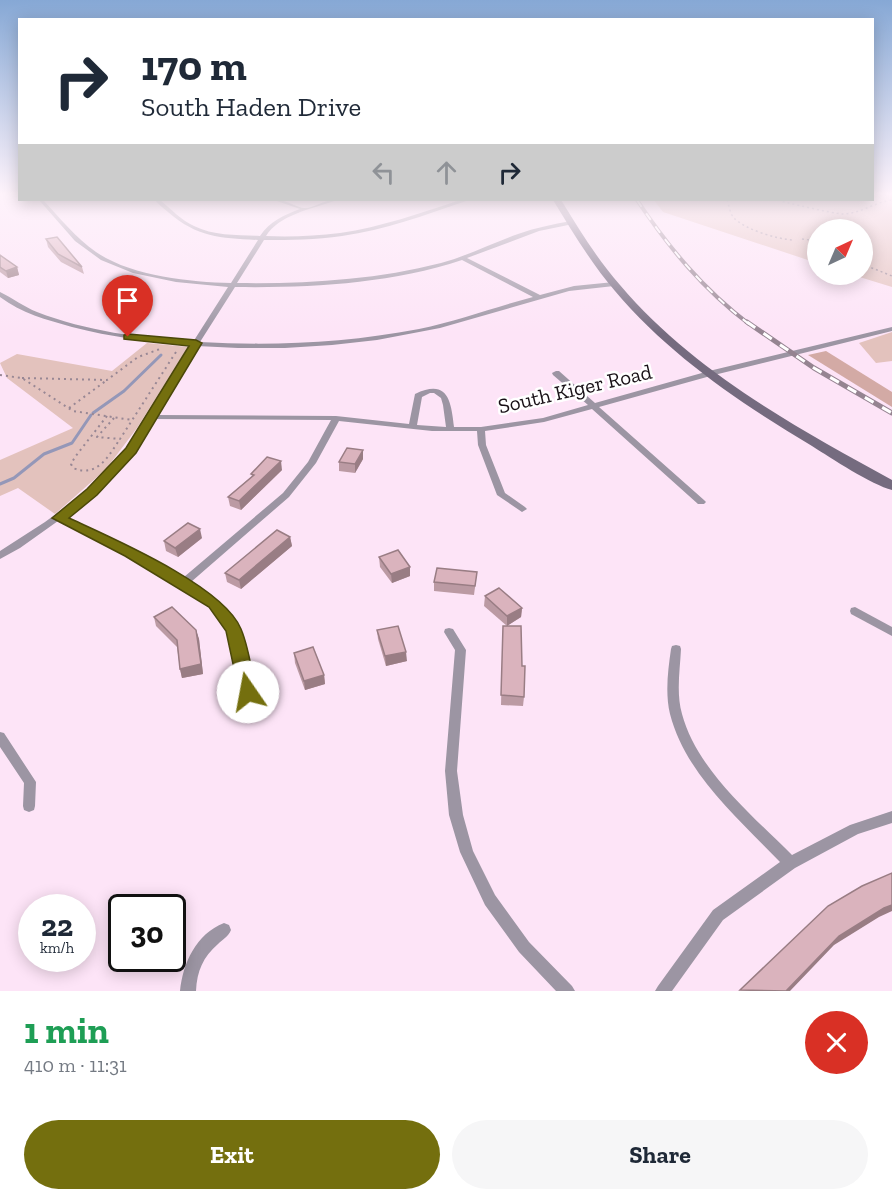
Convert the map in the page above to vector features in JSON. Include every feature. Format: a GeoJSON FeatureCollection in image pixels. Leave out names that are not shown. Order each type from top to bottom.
{"type":"FeatureCollection","features":[{"type":"Feature","properties":{"kind":"main road"},"geometry":{"type":"LineString","coordinates":[[585,241],[614,284],[648,321],[712,373],[798,432],[892,486]]}},
{"type":"Feature","properties":{"kind":"street"},"geometry":{"type":"LineString","coordinates":[[80,241],[88,250],[105,260],[168,278],[233,284],[339,282],[405,272],[463,258],[502,241]]}},
{"type":"Feature","properties":{"kind":"street"},"geometry":{"type":"LineString","coordinates":[[0,556],[59,518],[92,492],[120,464],[152,417],[260,241]]}},
{"type":"Feature","properties":{"kind":"street"},"geometry":{"type":"LineString","coordinates":[[463,258],[541,298]]}},
{"type":"Feature","properties":{"kind":"street"},"geometry":{"type":"LineString","coordinates":[[0,294],[36,314],[90,331],[196,343],[308,344],[387,337],[453,324],[570,289],[614,284]]}},
{"type":"Feature","properties":{"kind":"street","name":"South Kiger Road"},"geometry":{"type":"LineString","coordinates":[[152,417],[336,418],[450,429],[481,429],[544,420],[712,373],[892,329]]}},
{"type":"Feature","properties":{"kind":"street"},"geometry":{"type":"LineString","coordinates":[[556,373],[701,502]]}},
{"type":"Feature","properties":{"kind":"street"},"geometry":{"type":"LineString","coordinates":[[413,426],[418,396],[425,392],[435,391],[447,398],[450,429]]}},
{"type":"Feature","properties":{"kind":"street"},"geometry":{"type":"LineString","coordinates":[[184,582],[286,495],[312,463],[336,418]]}},
{"type":"Feature","properties":{"kind":"street"},"geometry":{"type":"LineString","coordinates":[[481,429],[482,445],[501,495],[522,509]]}},
{"type":"Feature","properties":{"kind":"street"},"geometry":{"type":"LineString","coordinates":[[59,518],[130,552],[184,582],[214,603],[233,629],[248,692]]}},
{"type":"Feature","properties":{"kind":"street"},"geometry":{"type":"LineString","coordinates":[[855,611],[892,632]]}},
{"type":"Feature","properties":{"kind":"street"},"geometry":{"type":"LineString","coordinates":[[449,632],[461,650],[451,771],[456,815],[467,852],[497,909],[524,947],[567,991]]}},
{"type":"Feature","properties":{"kind":"street"},"geometry":{"type":"LineString","coordinates":[[676,649],[673,690],[676,714],[696,762],[790,863]]}},
{"type":"Feature","properties":{"kind":"street"},"geometry":{"type":"LineString","coordinates":[[0,737],[30,782],[30,806]]}},
{"type":"Feature","properties":{"kind":"street"},"geometry":{"type":"LineString","coordinates":[[663,991],[718,915],[790,863],[855,829],[892,818]]}},
{"type":"Feature","properties":{"kind":"street"},"geometry":{"type":"LineString","coordinates":[[188,991],[189,975],[195,957],[206,942],[224,930]]}},
{"type":"Feature","properties":{"kind":"path"},"geometry":{"type":"LineString","coordinates":[[873,268],[892,276]]}},
{"type":"Feature","properties":{"kind":"path"},"geometry":{"type":"LineString","coordinates":[[69,408],[138,357],[165,347]]}},
{"type":"Feature","properties":{"kind":"path"},"geometry":{"type":"LineString","coordinates":[[107,417],[75,457],[71,464],[73,468],[84,473],[97,469],[134,421],[176,352],[173,349]]}},
{"type":"Feature","properties":{"kind":"path"},"geometry":{"type":"LineString","coordinates":[[0,375],[22,378],[107,380]]}},
{"type":"Feature","properties":{"kind":"path"},"geometry":{"type":"LineString","coordinates":[[22,378],[69,408],[141,422]]}},
{"type":"Feature","properties":{"kind":"path"},"geometry":{"type":"LineString","coordinates":[[114,418],[97,437],[120,439]]}},
{"type":"Feature","properties":{"kind":"shaded area"},"geometry":{"type":"Polygon","coordinates":[[[751,241],[807,241],[807,260],[751,241]]]}},
{"type":"Feature","properties":{"kind":"shaded area"},"geometry":{"type":"Polygon","coordinates":[[[873,241],[892,241],[892,287],[873,281],[873,241]]]}},
{"type":"Feature","properties":{"kind":"shaded area"},"geometry":{"type":"Polygon","coordinates":[[[892,332],[892,361],[876,363],[859,343],[892,332]]]}},
{"type":"Feature","properties":{"kind":"shaded area"},"geometry":{"type":"Polygon","coordinates":[[[147,343],[188,347],[137,428],[106,469],[55,514],[18,488],[0,496],[0,460],[73,428],[7,378],[0,363],[17,354],[112,371],[147,343]]]}},
{"type":"Feature","properties":{"kind":"shaded area"},"geometry":{"type":"Polygon","coordinates":[[[826,351],[892,392],[892,407],[808,355],[826,351]]]}},
{"type":"Feature","properties":{"kind":"building"},"geometry":{"type":"Polygon","coordinates":[[[48,241],[61,241],[82,267],[58,254],[48,241]]]}},
{"type":"Feature","properties":{"kind":"building"},"geometry":{"type":"Polygon","coordinates":[[[0,255],[17,267],[6,271],[0,267],[0,255]]]}},
{"type":"Feature","properties":{"kind":"building"},"geometry":{"type":"Polygon","coordinates":[[[347,448],[363,450],[355,464],[339,462],[347,448]]]}},
{"type":"Feature","properties":{"kind":"building"},"geometry":{"type":"Polygon","coordinates":[[[267,457],[281,461],[239,501],[228,497],[254,475],[251,474],[267,457]]]}},
{"type":"Feature","properties":{"kind":"building"},"geometry":{"type":"Polygon","coordinates":[[[188,523],[200,529],[175,548],[164,541],[188,523]]]}},
{"type":"Feature","properties":{"kind":"building"},"geometry":{"type":"Polygon","coordinates":[[[277,530],[290,537],[239,580],[225,573],[277,530]]]}},
{"type":"Feature","properties":{"kind":"building"},"geometry":{"type":"Polygon","coordinates":[[[398,550],[410,567],[391,574],[379,557],[398,550]]]}},
{"type":"Feature","properties":{"kind":"building"},"geometry":{"type":"Polygon","coordinates":[[[437,568],[477,572],[475,586],[434,582],[437,568]]]}},
{"type":"Feature","properties":{"kind":"building"},"geometry":{"type":"Polygon","coordinates":[[[499,588],[522,608],[507,616],[485,596],[499,588]]]}},
{"type":"Feature","properties":{"kind":"building"},"geometry":{"type":"Polygon","coordinates":[[[172,607],[196,630],[201,664],[180,669],[177,640],[154,617],[172,607]]]}},
{"type":"Feature","properties":{"kind":"building"},"geometry":{"type":"Polygon","coordinates":[[[398,626],[406,652],[385,656],[377,630],[398,626]]]}},
{"type":"Feature","properties":{"kind":"building"},"geometry":{"type":"Polygon","coordinates":[[[503,626],[521,626],[522,666],[525,666],[524,697],[501,695],[503,626]]]}},
{"type":"Feature","properties":{"kind":"building"},"geometry":{"type":"Polygon","coordinates":[[[313,647],[324,675],[304,681],[294,653],[313,647]]]}},
{"type":"Feature","properties":{"kind":"building"},"geometry":{"type":"Polygon","coordinates":[[[892,873],[892,905],[839,936],[786,991],[740,990],[828,906],[862,886],[892,873]]]}},
{"type":"Feature","properties":{"kind":"waterway"},"geometry":{"type":"LineString","coordinates":[[93,413],[124,391],[161,355]]}},
{"type":"Feature","properties":{"kind":"waterway"},"geometry":{"type":"LineString","coordinates":[[0,484],[14,478],[44,454],[72,443],[91,415]]}},
{"type":"Feature","properties":{"kind":"railway"},"geometry":{"type":"LineString","coordinates":[[667,241],[702,282],[749,324]]}},
{"type":"Feature","properties":{"kind":"railway"},"geometry":{"type":"LineString","coordinates":[[747,322],[814,368],[892,413]]}},
{"type":"Feature","properties":{"kind":"route"},"geometry":{"type":"LineString","coordinates":[[128,337],[196,343],[131,450],[92,492],[59,518],[130,552],[184,582],[214,603],[233,629],[248,692]]}}]}
